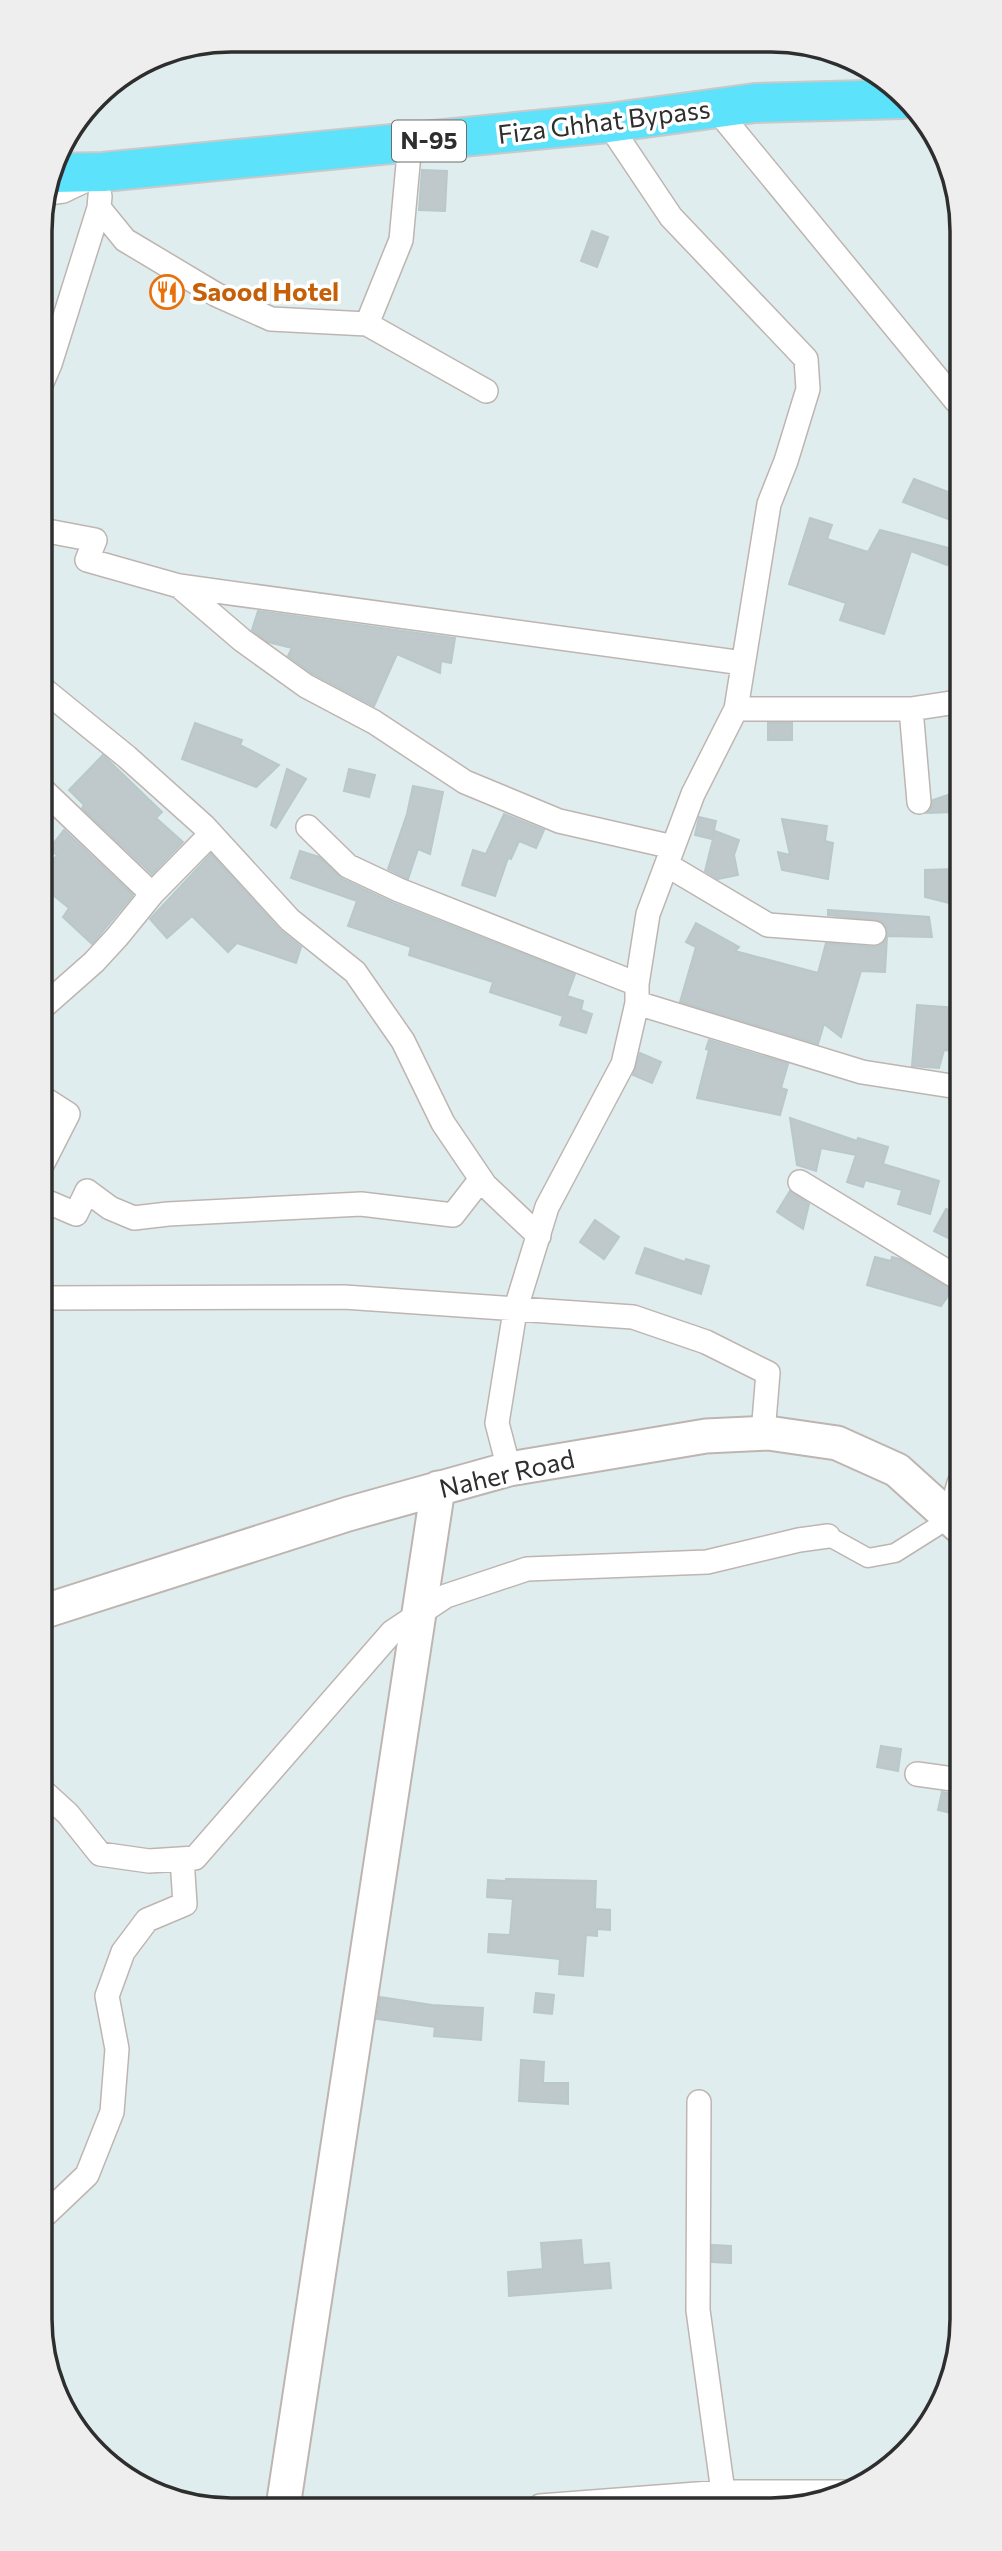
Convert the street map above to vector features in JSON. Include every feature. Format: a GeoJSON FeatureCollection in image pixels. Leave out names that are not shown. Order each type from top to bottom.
{"type":"FeatureCollection","features":[{"type":"Feature","properties":{"kind":"highway","name":"Fiza Ghhat Bypass"},"geometry":{"type":"LineString","coordinates":[[62,176],[101,190],[410,143],[608,123],[755,103],[890,99]]}},
{"type":"Feature","properties":{"kind":"main road","name":"Naher Road"},"geometry":{"type":"LineString","coordinates":[[53,1608],[324,1521],[509,1469],[706,1436],[762,1433],[837,1443],[897,1470],[949,1518]]}},
{"type":"Feature","properties":{"kind":"main road"},"geometry":{"type":"LineString","coordinates":[[284,2498],[438,1488]]}},
{"type":"Feature","properties":{"kind":"street"},"geometry":{"type":"LineString","coordinates":[[716,108],[950,394]]}},
{"type":"Feature","properties":{"kind":"street"},"geometry":{"type":"LineString","coordinates":[[509,1469],[497,1423],[515,1311],[547,1207],[623,1064],[649,914],[693,794],[736,709],[769,504],[786,461],[808,389],[806,359],[671,217],[608,123]]}},
{"type":"Feature","properties":{"kind":"street"},"geometry":{"type":"LineString","coordinates":[[367,324],[401,240],[410,143]]}},
{"type":"Feature","properties":{"kind":"street"},"geometry":{"type":"LineString","coordinates":[[66,164],[101,190],[125,240],[217,295],[271,319],[367,324],[486,391]]}},
{"type":"Feature","properties":{"kind":"street"},"geometry":{"type":"LineString","coordinates":[[58,192],[101,190]]}},
{"type":"Feature","properties":{"kind":"street"},"geometry":{"type":"LineString","coordinates":[[53,336],[101,190]]}},
{"type":"Feature","properties":{"kind":"street"},"geometry":{"type":"LineString","coordinates":[[53,532],[95,540],[87,560],[179,586],[743,663]]}},
{"type":"Feature","properties":{"kind":"street"},"geometry":{"type":"LineString","coordinates":[[179,586],[242,640],[306,686],[374,722],[465,782],[559,821],[670,856],[768,925],[874,933]]}},
{"type":"Feature","properties":{"kind":"street"},"geometry":{"type":"LineString","coordinates":[[53,697],[127,757],[211,834],[290,920],[355,972],[403,1041],[443,1123],[481,1180],[538,1236]]}},
{"type":"Feature","properties":{"kind":"street"},"geometry":{"type":"LineString","coordinates":[[736,709],[911,709],[950,704]]}},
{"type":"Feature","properties":{"kind":"street"},"geometry":{"type":"LineString","coordinates":[[911,709],[919,802]]}},
{"type":"Feature","properties":{"kind":"street"},"geometry":{"type":"LineString","coordinates":[[53,800],[152,894]]}},
{"type":"Feature","properties":{"kind":"street"},"geometry":{"type":"LineString","coordinates":[[308,827],[348,866],[637,993],[862,1072],[950,1086]]}},
{"type":"Feature","properties":{"kind":"street"},"geometry":{"type":"LineString","coordinates":[[53,998],[117,937],[152,894],[211,834]]}},
{"type":"Feature","properties":{"kind":"street"},"geometry":{"type":"LineString","coordinates":[[53,1104],[68,1114],[53,1143]]}},
{"type":"Feature","properties":{"kind":"street"},"geometry":{"type":"LineString","coordinates":[[53,1204],[76,1214],[87,1191],[110,1208],[134,1218],[361,1204],[453,1215],[481,1180]]}},
{"type":"Feature","properties":{"kind":"street"},"geometry":{"type":"LineString","coordinates":[[800,1182],[950,1273]]}},
{"type":"Feature","properties":{"kind":"street"},"geometry":{"type":"LineString","coordinates":[[53,1298],[344,1297],[515,1311],[633,1317],[718,1348],[768,1373],[762,1433]]}},
{"type":"Feature","properties":{"kind":"street"},"geometry":{"type":"LineString","coordinates":[[53,1800],[68,1814],[100,1854],[149,1861],[195,1858],[392,1632],[446,1596],[527,1569],[707,1562],[799,1539],[828,1536],[868,1558],[895,1553],[949,1524]]}},
{"type":"Feature","properties":{"kind":"street"},"geometry":{"type":"LineString","coordinates":[[917,1774],[949,1779]]}},
{"type":"Feature","properties":{"kind":"street"},"geometry":{"type":"LineString","coordinates":[[53,2207],[87,2175],[112,2112],[117,2049],[107,1996],[123,1952],[147,1920],[185,1904],[182,1859]]}},
{"type":"Feature","properties":{"kind":"street"},"geometry":{"type":"LineString","coordinates":[[699,2102],[698,2310],[723,2492]]}},
{"type":"Feature","properties":{"kind":"street"},"geometry":{"type":"LineString","coordinates":[[699,2498],[723,2492],[817,2492]]}},
{"type":"Feature","properties":{"kind":"building"},"geometry":{"type":"Polygon","coordinates":[[[422,170],[447,171],[445,211],[419,210],[422,170]]]}},
{"type":"Feature","properties":{"kind":"building"},"geometry":{"type":"Polygon","coordinates":[[[592,231],[608,237],[597,267],[581,261],[592,231]]]}},
{"type":"Feature","properties":{"kind":"building"},"geometry":{"type":"Polygon","coordinates":[[[914,479],[950,493],[950,520],[903,502],[914,479]]]}},
{"type":"Feature","properties":{"kind":"building"},"geometry":{"type":"Polygon","coordinates":[[[810,518],[832,525],[827,539],[868,552],[880,530],[950,548],[947,565],[911,551],[884,634],[840,620],[846,603],[789,584],[810,518]]]}},
{"type":"Feature","properties":{"kind":"building"},"geometry":{"type":"Polygon","coordinates":[[[258,611],[455,638],[451,663],[441,661],[440,673],[397,654],[374,706],[313,674],[288,656],[292,648],[268,642],[252,630],[258,611]]]}},
{"type":"Feature","properties":{"kind":"building"},"geometry":{"type":"Polygon","coordinates":[[[195,723],[242,740],[240,745],[279,765],[256,787],[182,759],[195,723]]]}},
{"type":"Feature","properties":{"kind":"building"},"geometry":{"type":"Polygon","coordinates":[[[768,723],[792,723],[792,740],[768,740],[768,723]]]}},
{"type":"Feature","properties":{"kind":"building"},"geometry":{"type":"Polygon","coordinates":[[[103,755],[162,812],[156,818],[183,842],[152,874],[82,808],[84,805],[69,790],[103,755]]]}},
{"type":"Feature","properties":{"kind":"building"},"geometry":{"type":"Polygon","coordinates":[[[287,769],[306,779],[276,828],[271,825],[287,769]]]}},
{"type":"Feature","properties":{"kind":"building"},"geometry":{"type":"Polygon","coordinates":[[[349,769],[375,775],[369,797],[344,791],[349,769]]]}},
{"type":"Feature","properties":{"kind":"building"},"geometry":{"type":"Polygon","coordinates":[[[413,786],[443,792],[430,854],[418,849],[408,879],[388,869],[407,814],[413,786]]]}},
{"type":"Feature","properties":{"kind":"building"},"geometry":{"type":"Polygon","coordinates":[[[950,794],[950,812],[927,813],[933,800],[950,794]]]}},
{"type":"Feature","properties":{"kind":"building"},"geometry":{"type":"Polygon","coordinates":[[[504,814],[544,830],[536,848],[519,841],[511,859],[508,858],[495,896],[462,885],[473,850],[486,854],[504,814]]]}},
{"type":"Feature","properties":{"kind":"building"},"geometry":{"type":"Polygon","coordinates":[[[699,817],[716,821],[712,839],[695,835],[699,817]]]}},
{"type":"Feature","properties":{"kind":"building"},"geometry":{"type":"Polygon","coordinates":[[[782,819],[827,826],[825,841],[833,843],[828,879],[782,870],[778,852],[790,855],[782,819]]]}},
{"type":"Feature","properties":{"kind":"building"},"geometry":{"type":"Polygon","coordinates":[[[64,830],[133,895],[92,944],[63,917],[69,908],[53,895],[53,860],[57,855],[53,852],[53,844],[64,830]]]}},
{"type":"Feature","properties":{"kind":"building"},"geometry":{"type":"Polygon","coordinates":[[[715,831],[739,840],[734,855],[738,875],[718,879],[705,871],[715,831]]]}},
{"type":"Feature","properties":{"kind":"building"},"geometry":{"type":"Polygon","coordinates":[[[300,851],[319,857],[342,879],[393,903],[575,974],[567,996],[583,1001],[581,1010],[592,1014],[586,1033],[560,1025],[563,1016],[490,992],[493,982],[409,955],[411,947],[348,926],[357,901],[291,878],[300,851]]]}},
{"type":"Feature","properties":{"kind":"building"},"geometry":{"type":"Polygon","coordinates":[[[211,854],[280,930],[301,947],[296,963],[237,943],[228,952],[192,916],[167,938],[150,919],[211,854]]]}},
{"type":"Feature","properties":{"kind":"building"},"geometry":{"type":"Polygon","coordinates":[[[950,869],[950,903],[925,897],[925,870],[950,869]]]}},
{"type":"Feature","properties":{"kind":"building"},"geometry":{"type":"Polygon","coordinates":[[[828,910],[929,917],[932,937],[887,936],[887,928],[881,921],[828,915],[828,910]]]}},
{"type":"Feature","properties":{"kind":"building"},"geometry":{"type":"Polygon","coordinates":[[[696,923],[739,947],[735,951],[818,973],[826,943],[874,947],[881,945],[887,937],[885,972],[861,971],[841,1037],[824,1024],[818,1044],[680,1002],[696,947],[686,942],[696,923]]]}},
{"type":"Feature","properties":{"kind":"building"},"geometry":{"type":"Polygon","coordinates":[[[917,1005],[950,1007],[950,1051],[944,1050],[939,1068],[912,1066],[917,1005]]]}},
{"type":"Feature","properties":{"kind":"building"},"geometry":{"type":"Polygon","coordinates":[[[709,1040],[788,1064],[781,1088],[787,1090],[780,1115],[697,1098],[709,1040]]]}},
{"type":"Feature","properties":{"kind":"building"},"geometry":{"type":"Polygon","coordinates":[[[640,1053],[661,1062],[652,1083],[633,1075],[640,1053]]]}},
{"type":"Feature","properties":{"kind":"building"},"geometry":{"type":"Polygon","coordinates":[[[790,1118],[857,1141],[858,1138],[888,1147],[883,1164],[939,1181],[930,1214],[898,1204],[902,1190],[873,1182],[875,1178],[872,1182],[865,1180],[863,1187],[847,1182],[856,1155],[821,1148],[816,1171],[797,1165],[790,1118]]]}},
{"type":"Feature","properties":{"kind":"building"},"geometry":{"type":"Polygon","coordinates":[[[790,1191],[809,1204],[803,1229],[777,1212],[790,1191]]]}},
{"type":"Feature","properties":{"kind":"building"},"geometry":{"type":"Polygon","coordinates":[[[946,1209],[950,1211],[950,1239],[934,1231],[946,1209]]]}},
{"type":"Feature","properties":{"kind":"building"},"geometry":{"type":"Polygon","coordinates":[[[595,1220],[619,1237],[604,1259],[580,1242],[595,1220]]]}},
{"type":"Feature","properties":{"kind":"building"},"geometry":{"type":"Polygon","coordinates":[[[645,1248],[685,1262],[686,1259],[709,1266],[701,1294],[636,1273],[645,1248]]]}},
{"type":"Feature","properties":{"kind":"building"},"geometry":{"type":"Polygon","coordinates":[[[875,1257],[891,1261],[892,1257],[949,1289],[949,1294],[941,1306],[867,1285],[875,1257]]]}},
{"type":"Feature","properties":{"kind":"building"},"geometry":{"type":"Polygon","coordinates":[[[881,1746],[901,1749],[898,1771],[877,1767],[881,1746]]]}},
{"type":"Feature","properties":{"kind":"building"},"geometry":{"type":"Polygon","coordinates":[[[942,1792],[949,1793],[949,1813],[938,1810],[942,1792]]]}},
{"type":"Feature","properties":{"kind":"building"},"geometry":{"type":"Polygon","coordinates":[[[488,1880],[596,1881],[595,1909],[610,1910],[610,1930],[597,1929],[597,1936],[586,1935],[583,1976],[559,1974],[560,1959],[488,1952],[489,1934],[510,1935],[513,1899],[487,1897],[488,1880]]]}},
{"type":"Feature","properties":{"kind":"building"},"geometry":{"type":"Polygon","coordinates":[[[536,1993],[554,1995],[552,2014],[534,2012],[536,1993]]]}},
{"type":"Feature","properties":{"kind":"building"},"geometry":{"type":"Polygon","coordinates":[[[380,1997],[432,2005],[483,2008],[481,2040],[434,2036],[435,2027],[377,2019],[380,1997]]]}},
{"type":"Feature","properties":{"kind":"building"},"geometry":{"type":"Polygon","coordinates":[[[521,2060],[544,2062],[543,2083],[568,2083],[568,2104],[519,2101],[521,2060]]]}},
{"type":"Feature","properties":{"kind":"building"},"geometry":{"type":"Polygon","coordinates":[[[581,2240],[583,2265],[609,2263],[611,2288],[509,2296],[508,2272],[543,2269],[541,2243],[581,2240]]]}},
{"type":"Feature","properties":{"kind":"building"},"geometry":{"type":"Polygon","coordinates":[[[712,2245],[731,2246],[731,2263],[712,2262],[712,2245]]]}},
{"type":"Feature","properties":{"kind":"place","name":"Saood Hotel"},"geometry":{"type":"Point","coordinates":[167,292]}}]}
